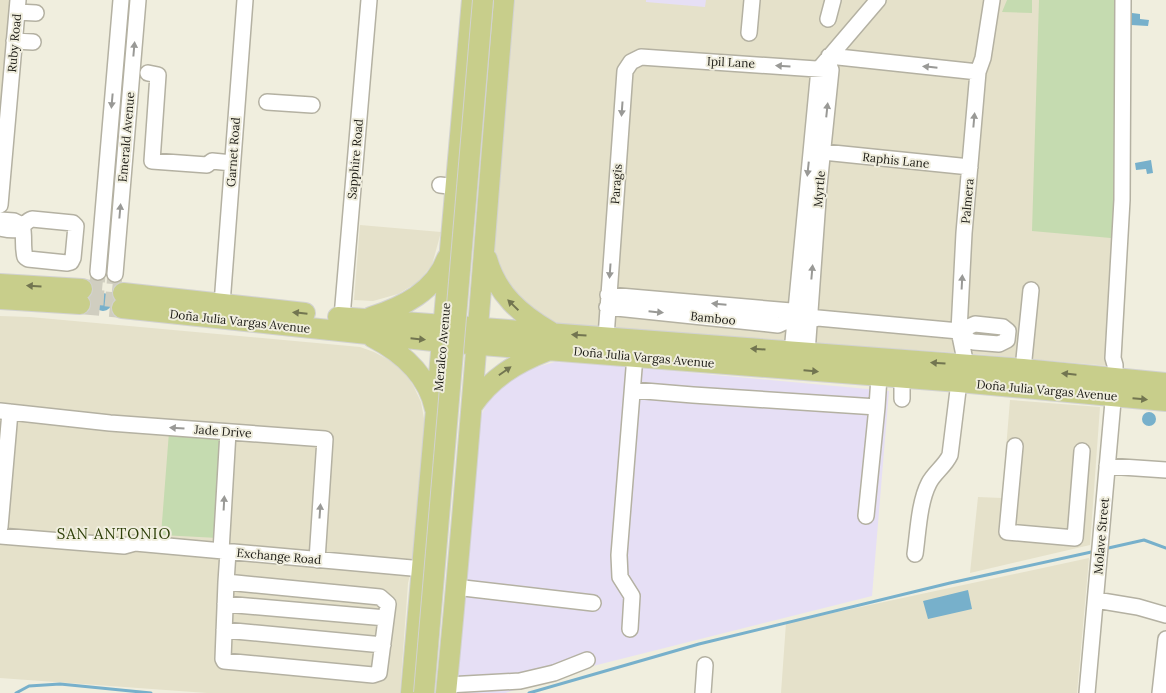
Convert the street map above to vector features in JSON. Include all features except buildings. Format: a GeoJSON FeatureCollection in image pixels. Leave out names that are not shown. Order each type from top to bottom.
{"type":"FeatureCollection","features":[{"type":"Feature","properties":{"kind":"main road","name":"Meralco Avenue"},"geometry":{"type":"LineString","coordinates":[[412,693],[452,240],[448,186],[472,0]]}},
{"type":"Feature","properties":{"kind":"main road","name":"Meralco Avenue"},"geometry":{"type":"LineString","coordinates":[[424,693],[483,0]]}},
{"type":"Feature","properties":{"kind":"main road","name":"Meralco Avenue"},"geometry":{"type":"LineString","coordinates":[[443,690],[494,0]]}},
{"type":"Feature","properties":{"kind":"main road"},"geometry":{"type":"LineString","coordinates":[[443,690],[456,587],[471,410],[471,335],[484,246],[504,0]]}},
{"type":"Feature","properties":{"kind":"main road"},"geometry":{"type":"LineString","coordinates":[[452,240],[457,249],[467,254],[484,246]]}},
{"type":"Feature","properties":{"kind":"main road"},"geometry":{"type":"LineString","coordinates":[[436,413],[429,392],[416,370],[407,360],[365,326],[426,290],[442,271],[452,240]]}},
{"type":"Feature","properties":{"kind":"main road"},"geometry":{"type":"LineString","coordinates":[[471,410],[488,386],[500,374],[553,341],[500,290],[491,272],[484,246]]}},
{"type":"Feature","properties":{"kind":"main road"},"geometry":{"type":"LineString","coordinates":[[0,284],[81,297],[0,299]]}},
{"type":"Feature","properties":{"kind":"main road","name":"Doña Julia Vargas Avenue"},"geometry":{"type":"LineString","coordinates":[[365,326],[342,317],[222,304],[122,301],[365,326],[444,334],[553,341],[635,356],[902,379],[963,374]]}},
{"type":"Feature","properties":{"kind":"main road","name":"Doña Julia Vargas Avenue"},"geometry":{"type":"LineString","coordinates":[[553,341],[606,337],[800,352],[963,374],[1166,383]]}},
{"type":"Feature","properties":{"kind":"main road","name":"Doña Julia Vargas Avenue"},"geometry":{"type":"LineString","coordinates":[[1115,380],[1166,401]]}},
{"type":"Feature","properties":{"kind":"main road"},"geometry":{"type":"LineString","coordinates":[[432,456],[441,449],[452,448],[460,452],[467,460]]}},
{"type":"Feature","properties":{"kind":"street","name":"Emerald Avenue"},"geometry":{"type":"LineString","coordinates":[[98,272],[121,0]]}},
{"type":"Feature","properties":{"kind":"street","name":"Emerald Avenue"},"geometry":{"type":"LineString","coordinates":[[115,274],[138,0]]}},
{"type":"Feature","properties":{"kind":"street","name":"Garnet Road"},"geometry":{"type":"LineString","coordinates":[[222,304],[245,0]]}},
{"type":"Feature","properties":{"kind":"street","name":"Sapphire Road"},"geometry":{"type":"LineString","coordinates":[[342,317],[369,0]]}},
{"type":"Feature","properties":{"kind":"street"},"geometry":{"type":"LineString","coordinates":[[749,33],[752,0]]}},
{"type":"Feature","properties":{"kind":"street"},"geometry":{"type":"LineString","coordinates":[[828,20],[833,0]]}},
{"type":"Feature","properties":{"kind":"street"},"geometry":{"type":"LineString","coordinates":[[826,64],[878,0]]}},
{"type":"Feature","properties":{"kind":"street","name":"Palmera"},"geometry":{"type":"LineString","coordinates":[[915,554],[926,488],[950,455],[963,374],[959,331],[964,233],[978,72],[983,58],[992,0]]}},
{"type":"Feature","properties":{"kind":"street","name":"Molave Street"},"geometry":{"type":"LineString","coordinates":[[1087,693],[1115,380],[1113,358],[1122,200],[1123,0]]}},
{"type":"Feature","properties":{"kind":"street"},"geometry":{"type":"LineString","coordinates":[[18,6],[36,13]]}},
{"type":"Feature","properties":{"kind":"street","name":"Ruby Road"},"geometry":{"type":"LineString","coordinates":[[0,205],[2,161],[18,6]]}},
{"type":"Feature","properties":{"kind":"street"},"geometry":{"type":"LineString","coordinates":[[14,41],[34,42]]}},
{"type":"Feature","properties":{"kind":"street","name":"Ipil Lane"},"geometry":{"type":"LineString","coordinates":[[631,62],[641,57],[978,72]]}},
{"type":"Feature","properties":{"kind":"street","name":"Paragis"},"geometry":{"type":"LineString","coordinates":[[606,337],[625,71],[631,62]]}},
{"type":"Feature","properties":{"kind":"street","name":"Myrtle"},"geometry":{"type":"LineString","coordinates":[[805,316],[823,152],[826,64]]}},
{"type":"Feature","properties":{"kind":"street","name":"Myrtle"},"geometry":{"type":"LineString","coordinates":[[805,316],[826,64]]}},
{"type":"Feature","properties":{"kind":"street"},"geometry":{"type":"LineString","coordinates":[[148,72],[158,75],[152,161],[207,165],[212,156],[233,158]]}},
{"type":"Feature","properties":{"kind":"street"},"geometry":{"type":"LineString","coordinates":[[267,102],[312,105]]}},
{"type":"Feature","properties":{"kind":"street","name":"Raphis Lane"},"geometry":{"type":"LineString","coordinates":[[823,152],[970,167]]}},
{"type":"Feature","properties":{"kind":"street"},"geometry":{"type":"LineString","coordinates":[[0,220],[14,221],[22,226],[18,229],[0,228]]}},
{"type":"Feature","properties":{"kind":"street"},"geometry":{"type":"LineString","coordinates":[[1021,376],[1031,290]]}},
{"type":"Feature","properties":{"kind":"street","name":"Bamboo"},"geometry":{"type":"LineString","coordinates":[[608,301],[778,325],[788,320],[805,316],[959,331]]}},
{"type":"Feature","properties":{"kind":"street"},"geometry":{"type":"LineString","coordinates":[[800,352],[805,316]]}},
{"type":"Feature","properties":{"kind":"street"},"geometry":{"type":"LineString","coordinates":[[630,629],[632,596],[618,572],[635,356]]}},
{"type":"Feature","properties":{"kind":"street"},"geometry":{"type":"LineString","coordinates":[[866,516],[879,377]]}},
{"type":"Feature","properties":{"kind":"street"},"geometry":{"type":"LineString","coordinates":[[902,379],[902,399]]}},
{"type":"Feature","properties":{"kind":"street"},"geometry":{"type":"LineString","coordinates":[[633,390],[877,407]]}},
{"type":"Feature","properties":{"kind":"street"},"geometry":{"type":"LineString","coordinates":[[0,527],[5,412]]}},
{"type":"Feature","properties":{"kind":"street","name":"Jade Drive"},"geometry":{"type":"LineString","coordinates":[[5,412],[110,423],[325,439],[317,560]]}},
{"type":"Feature","properties":{"kind":"street"},"geometry":{"type":"LineString","coordinates":[[226,582],[380,597],[388,604],[380,670],[373,675],[226,662],[222,659],[226,582],[224,552],[228,432]]}},
{"type":"Feature","properties":{"kind":"street"},"geometry":{"type":"LineString","coordinates":[[1015,446],[1007,532],[1074,538],[1082,451]]}},
{"type":"Feature","properties":{"kind":"street"},"geometry":{"type":"LineString","coordinates":[[1107,466],[1166,470]]}},
{"type":"Feature","properties":{"kind":"street","name":"Exchange Road"},"geometry":{"type":"LineString","coordinates":[[0,527],[124,538],[135,544]]}},
{"type":"Feature","properties":{"kind":"street","name":"Exchange Road"},"geometry":{"type":"LineString","coordinates":[[0,536],[124,546],[135,544],[422,569]]}},
{"type":"Feature","properties":{"kind":"street"},"geometry":{"type":"LineString","coordinates":[[456,587],[592,603]]}},
{"type":"Feature","properties":{"kind":"street"},"geometry":{"type":"LineString","coordinates":[[1096,600],[1138,607],[1166,616]]}},
{"type":"Feature","properties":{"kind":"street"},"geometry":{"type":"LineString","coordinates":[[225,604],[386,618]]}},
{"type":"Feature","properties":{"kind":"street"},"geometry":{"type":"LineString","coordinates":[[224,630],[383,645]]}},
{"type":"Feature","properties":{"kind":"street"},"geometry":{"type":"LineString","coordinates":[[1160,693],[1166,640]]}},
{"type":"Feature","properties":{"kind":"street"},"geometry":{"type":"LineString","coordinates":[[443,690],[520,681],[554,673],[587,660]]}},
{"type":"Feature","properties":{"kind":"street"},"geometry":{"type":"LineString","coordinates":[[703,693],[705,665]]}},
{"type":"Feature","properties":{"kind":"shaded area"},"geometry":{"type":"Polygon","coordinates":[[[0,0],[11,0],[0,121],[0,0]]]}},
{"type":"Feature","properties":{"kind":"shaded area"},"geometry":{"type":"Polygon","coordinates":[[[508,0],[1129,0],[1126,283],[1121,367],[963,353],[550,327],[517,302],[491,249],[508,0]]]}},
{"type":"Feature","properties":{"kind":"shaded area"},"geometry":{"type":"Polygon","coordinates":[[[646,0],[706,0],[705,7],[646,2],[646,0]]]}},
{"type":"Feature","properties":{"kind":"shaded area"},"geometry":{"type":"Polygon","coordinates":[[[360,225],[441,232],[432,265],[418,282],[398,294],[373,301],[354,300],[360,225]]]}},
{"type":"Feature","properties":{"kind":"shaded area"},"geometry":{"type":"Polygon","coordinates":[[[0,316],[30,317],[360,347],[389,360],[404,372],[421,402],[425,424],[415,555],[408,583],[400,693],[207,693],[0,678],[0,316]]]}},
{"type":"Feature","properties":{"kind":"shaded area"},"geometry":{"type":"Polygon","coordinates":[[[555,362],[620,366],[889,391],[872,596],[593,666],[505,693],[451,693],[476,426],[489,399],[498,389],[526,370],[555,362]]]}},
{"type":"Feature","properties":{"kind":"shaded area"},"geometry":{"type":"Polygon","coordinates":[[[1010,400],[1100,407],[1090,545],[970,573],[978,497],[1002,498],[1010,400]]]}},
{"type":"Feature","properties":{"kind":"shaded area"},"geometry":{"type":"Polygon","coordinates":[[[1089,558],[1077,693],[781,693],[786,623],[1089,558]]]}},
{"type":"Feature","properties":{"kind":"green space"},"geometry":{"type":"Polygon","coordinates":[[[1007,0],[1032,0],[1032,13],[1002,12],[1007,0]]]}},
{"type":"Feature","properties":{"kind":"green space"},"geometry":{"type":"Polygon","coordinates":[[[1039,0],[1125,0],[1122,239],[1032,231],[1039,0]]]}},
{"type":"Feature","properties":{"kind":"green space"},"geometry":{"type":"Polygon","coordinates":[[[169,432],[224,436],[218,538],[161,535],[169,432]]]}},
{"type":"Feature","properties":{"kind":"water"},"geometry":{"type":"Polygon","coordinates":[[[1132,13],[1140,14],[1140,19],[1149,20],[1148,26],[1131,25],[1132,13]]]}},
{"type":"Feature","properties":{"kind":"water"},"geometry":{"type":"Polygon","coordinates":[[[1151,160],[1153,173],[1147,174],[1146,169],[1136,170],[1135,163],[1151,160]]]}},
{"type":"Feature","properties":{"kind":"water"},"geometry":{"type":"Polygon","coordinates":[[[103,293],[109,296],[112,302],[109,308],[103,311],[97,308],[94,302],[97,296],[103,293]]]}},
{"type":"Feature","properties":{"kind":"water"},"geometry":{"type":"Polygon","coordinates":[[[1149,412],[1154,414],[1156,419],[1154,424],[1149,426],[1144,424],[1142,419],[1144,414],[1149,412]]]}},
{"type":"Feature","properties":{"kind":"water"},"geometry":{"type":"Polygon","coordinates":[[[968,590],[972,609],[928,619],[923,601],[968,590]]]}},
{"type":"Feature","properties":{"kind":"waterway"},"geometry":{"type":"LineString","coordinates":[[1104,549],[1144,540],[1166,548]]}},
{"type":"Feature","properties":{"kind":"waterway"},"geometry":{"type":"LineString","coordinates":[[529,693],[699,644],[950,583],[1096,551]]}},
{"type":"Feature","properties":{"kind":"waterway"},"geometry":{"type":"LineString","coordinates":[[16,693],[29,686],[60,684],[151,693]]}},
{"type":"Feature","properties":{"kind":"tunnel"},"geometry":{"type":"LineString","coordinates":[[96,305],[98,272]]}},
{"type":"Feature","properties":{"kind":"tunnel"},"geometry":{"type":"LineString","coordinates":[[112,307],[115,274]]}},
{"type":"Feature","properties":{"kind":"tunnel"},"geometry":{"type":"LineString","coordinates":[[82,289],[123,293]]}},
{"type":"Feature","properties":{"kind":"tunnel"},"geometry":{"type":"LineString","coordinates":[[80,304],[122,308]]}},
{"type":"Feature","properties":{"kind":"district","name":"SAN ANTONIO"},"geometry":{"type":"Point","coordinates":[114,533]}}]}
